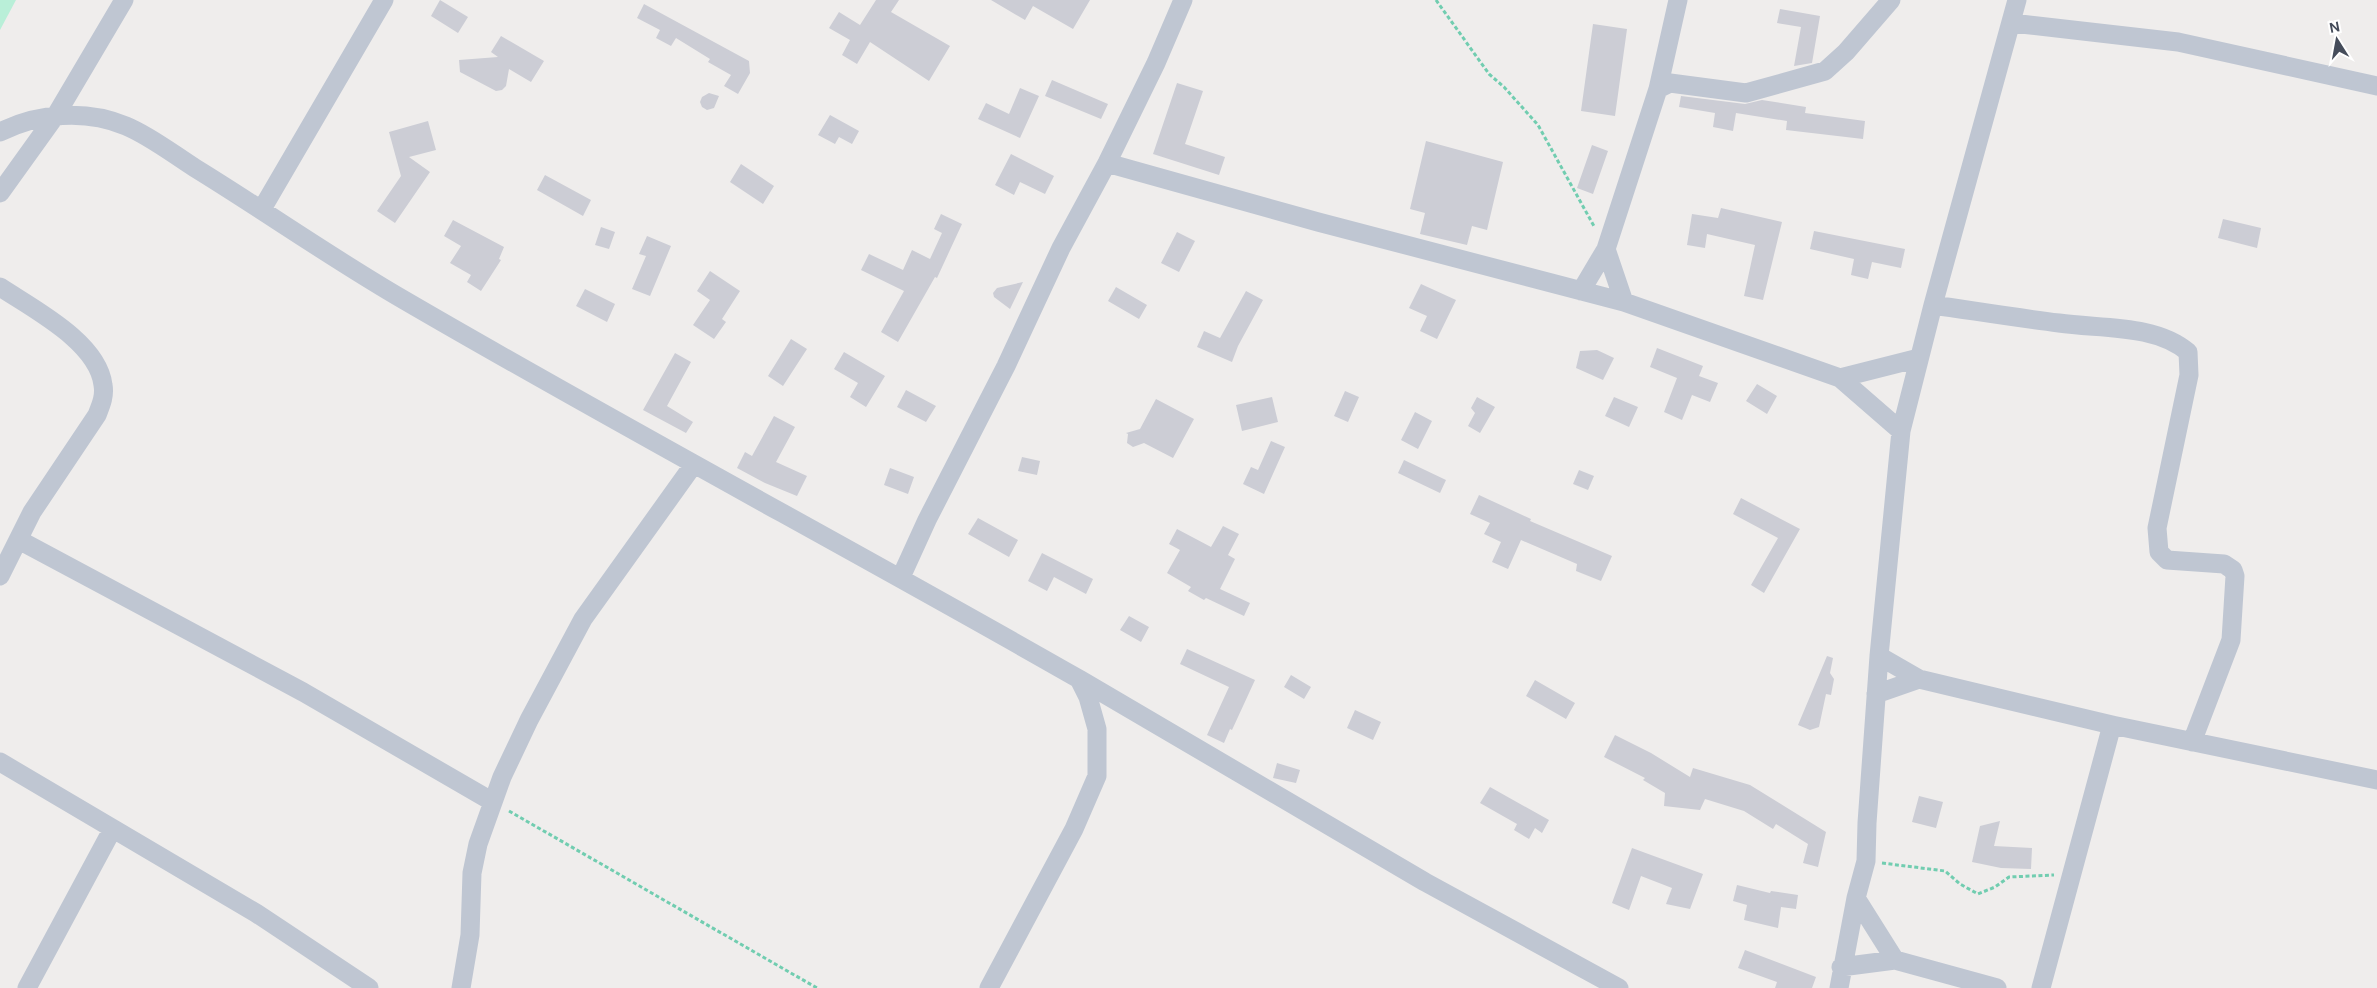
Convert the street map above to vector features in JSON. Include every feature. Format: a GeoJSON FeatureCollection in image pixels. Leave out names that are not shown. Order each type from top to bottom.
{"type":"FeatureCollection","features":[{"type":"Feature","properties":{"kind":"street"},"geometry":{"type":"LineString","coordinates":[[0,193],[56,114],[124,0]]}},
{"type":"Feature","properties":{"kind":"street"},"geometry":{"type":"LineString","coordinates":[[262,208],[384,0]]}},
{"type":"Feature","properties":{"kind":"street"},"geometry":{"type":"LineString","coordinates":[[901,577],[927,520],[1006,366],[1062,248],[1156,64],[1183,0]]}},
{"type":"Feature","properties":{"kind":"street"},"geometry":{"type":"LineString","coordinates":[[1581,291],[1606,249],[1658,89],[1678,0]]}},
{"type":"Feature","properties":{"kind":"street"},"geometry":{"type":"LineString","coordinates":[[1658,89],[1670,83],[1746,93],[1825,71],[1846,52],[1892,0]]}},
{"type":"Feature","properties":{"kind":"street"},"geometry":{"type":"LineString","coordinates":[[1839,988],[1841,967],[1866,861],[1879,656],[1901,431],[1933,305],[2017,0]]}},
{"type":"Feature","properties":{"kind":"street"},"geometry":{"type":"LineString","coordinates":[[2012,23],[2178,42],[2377,86]]}},
{"type":"Feature","properties":{"kind":"street"},"geometry":{"type":"LineString","coordinates":[[0,132],[56,114],[93,117],[126,126],[262,208],[376,284],[538,378],[901,577],[1425,882],[1619,988]]}},
{"type":"Feature","properties":{"kind":"street"},"geometry":{"type":"LineString","coordinates":[[1107,163],[1318,222],[1624,302],[1840,378],[1901,431]]}},
{"type":"Feature","properties":{"kind":"street"},"geometry":{"type":"LineString","coordinates":[[1606,249],[1624,302]]}},
{"type":"Feature","properties":{"kind":"street"},"geometry":{"type":"LineString","coordinates":[[0,287],[60,327],[80,344],[98,369],[104,384],[103,399],[97,415],[32,512],[0,576]]}},
{"type":"Feature","properties":{"kind":"street"},"geometry":{"type":"LineString","coordinates":[[1933,305],[2061,324],[2142,332],[2176,342],[2188,352],[2189,375],[2157,528],[2159,552],[2167,560],[2224,564],[2233,570],[2235,576],[2231,640],[2192,742]]}},
{"type":"Feature","properties":{"kind":"street"},"geometry":{"type":"LineString","coordinates":[[1840,378],[1919,358]]}},
{"type":"Feature","properties":{"kind":"street"},"geometry":{"type":"LineString","coordinates":[[461,988],[470,935],[472,873],[478,844],[502,777],[529,720],[583,619],[694,464]]}},
{"type":"Feature","properties":{"kind":"street"},"geometry":{"type":"LineString","coordinates":[[19,540],[303,692],[493,802]]}},
{"type":"Feature","properties":{"kind":"street"},"geometry":{"type":"LineString","coordinates":[[1879,656],[1919,679],[2112,725],[2377,780]]}},
{"type":"Feature","properties":{"kind":"street"},"geometry":{"type":"LineString","coordinates":[[1876,694],[1919,679]]}},
{"type":"Feature","properties":{"kind":"street"},"geometry":{"type":"LineString","coordinates":[[989,988],[1074,829],[1097,776],[1097,729],[1088,697],[1079,680]]}},
{"type":"Feature","properties":{"kind":"street"},"geometry":{"type":"LineString","coordinates":[[2041,988],[2112,725]]}},
{"type":"Feature","properties":{"kind":"street"},"geometry":{"type":"LineString","coordinates":[[0,762],[256,914],[369,988]]}},
{"type":"Feature","properties":{"kind":"street"},"geometry":{"type":"LineString","coordinates":[[27,988],[112,830]]}},
{"type":"Feature","properties":{"kind":"street"},"geometry":{"type":"LineString","coordinates":[[1856,898],[1895,960]]}},
{"type":"Feature","properties":{"kind":"street"},"geometry":{"type":"LineString","coordinates":[[1841,967],[1895,960],[1998,988]]}},
{"type":"Feature","properties":{"kind":"path"},"geometry":{"type":"LineString","coordinates":[[1436,0],[1489,74],[1504,87],[1538,125],[1606,249]]}},
{"type":"Feature","properties":{"kind":"path"},"geometry":{"type":"LineString","coordinates":[[493,802],[817,988]]}},
{"type":"Feature","properties":{"kind":"path"},"geometry":{"type":"LineString","coordinates":[[1866,861],[1945,871],[1960,884],[1978,894],[1995,887],[2009,877],[2072,875]]}},
{"type":"Feature","properties":{"kind":"green space"},"geometry":{"type":"Polygon","coordinates":[[[0,0],[16,0],[0,30],[0,0]]]}},
{"type":"Feature","properties":{"kind":"building"},"geometry":{"type":"Polygon","coordinates":[[[440,0],[468,17],[458,33],[431,16],[440,0]]]}},
{"type":"Feature","properties":{"kind":"building"},"geometry":{"type":"Polygon","coordinates":[[[876,0],[899,0],[891,12],[950,46],[929,81],[870,42],[857,64],[842,55],[850,40],[829,28],[839,12],[860,25],[876,0]]]}},
{"type":"Feature","properties":{"kind":"building"},"geometry":{"type":"Polygon","coordinates":[[[991,0],[1090,0],[1073,29],[1033,6],[1025,20],[991,0]]]}},
{"type":"Feature","properties":{"kind":"building"},"geometry":{"type":"Polygon","coordinates":[[[644,4],[749,61],[750,73],[738,94],[724,86],[731,75],[708,62],[710,59],[676,38],[671,46],[656,38],[660,30],[637,18],[644,4]]]}},
{"type":"Feature","properties":{"kind":"building"},"geometry":{"type":"Polygon","coordinates":[[[1780,9],[1820,16],[1812,63],[1794,66],[1801,27],[1777,23],[1780,9]]]}},
{"type":"Feature","properties":{"kind":"building"},"geometry":{"type":"Polygon","coordinates":[[[1593,24],[1627,29],[1615,116],[1581,111],[1593,24]]]}},
{"type":"Feature","properties":{"kind":"building"},"geometry":{"type":"Polygon","coordinates":[[[501,36],[544,61],[531,82],[509,69],[506,86],[502,90],[496,91],[460,72],[459,60],[498,57],[491,52],[501,36]]]}},
{"type":"Feature","properties":{"kind":"building"},"geometry":{"type":"Polygon","coordinates":[[[1052,80],[1108,104],[1101,119],[1045,96],[1052,80]]]}},
{"type":"Feature","properties":{"kind":"building"},"geometry":{"type":"Polygon","coordinates":[[[1177,83],[1203,91],[1185,144],[1225,157],[1219,175],[1153,154],[1177,83]]]}},
{"type":"Feature","properties":{"kind":"building"},"geometry":{"type":"Polygon","coordinates":[[[1020,88],[1039,96],[1020,138],[978,119],[986,103],[1009,114],[1020,88]]]}},
{"type":"Feature","properties":{"kind":"building"},"geometry":{"type":"Polygon","coordinates":[[[709,93],[719,96],[714,108],[707,110],[702,107],[700,102],[702,97],[709,93]]]}},
{"type":"Feature","properties":{"kind":"building"},"geometry":{"type":"Polygon","coordinates":[[[1681,96],[1745,104],[1762,100],[1806,107],[1805,113],[1865,121],[1863,139],[1786,130],[1787,121],[1736,113],[1733,131],[1713,127],[1715,113],[1679,107],[1681,96]]]}},
{"type":"Feature","properties":{"kind":"building"},"geometry":{"type":"Polygon","coordinates":[[[830,115],[859,131],[852,144],[839,137],[835,144],[818,135],[830,115]]]}},
{"type":"Feature","properties":{"kind":"building"},"geometry":{"type":"Polygon","coordinates":[[[428,121],[436,150],[409,157],[430,172],[395,223],[377,211],[401,176],[389,132],[428,121]]]}},
{"type":"Feature","properties":{"kind":"building"},"geometry":{"type":"Polygon","coordinates":[[[1426,141],[1503,162],[1487,230],[1472,226],[1467,245],[1420,234],[1425,213],[1410,209],[1426,141]]]}},
{"type":"Feature","properties":{"kind":"building"},"geometry":{"type":"Polygon","coordinates":[[[1592,145],[1608,151],[1593,194],[1577,188],[1592,145]]]}},
{"type":"Feature","properties":{"kind":"building"},"geometry":{"type":"Polygon","coordinates":[[[1011,154],[1054,176],[1045,194],[1020,182],[1014,195],[995,185],[1011,154]]]}},
{"type":"Feature","properties":{"kind":"building"},"geometry":{"type":"Polygon","coordinates":[[[741,164],[774,186],[763,204],[730,182],[741,164]]]}},
{"type":"Feature","properties":{"kind":"building"},"geometry":{"type":"Polygon","coordinates":[[[545,175],[591,200],[583,216],[537,190],[545,175]]]}},
{"type":"Feature","properties":{"kind":"building"},"geometry":{"type":"Polygon","coordinates":[[[1721,208],[1782,222],[1763,300],[1744,296],[1755,245],[1707,234],[1705,248],[1687,245],[1692,214],[1718,218],[1721,208]]]}},
{"type":"Feature","properties":{"kind":"building"},"geometry":{"type":"Polygon","coordinates":[[[941,214],[962,224],[937,278],[935,277],[898,342],[881,332],[904,291],[861,270],[869,254],[903,270],[912,250],[930,259],[942,233],[934,229],[941,214]]]}},
{"type":"Feature","properties":{"kind":"building"},"geometry":{"type":"Polygon","coordinates":[[[2223,219],[2261,228],[2257,248],[2218,238],[2223,219]]]}},
{"type":"Feature","properties":{"kind":"building"},"geometry":{"type":"Polygon","coordinates":[[[453,220],[504,247],[499,259],[501,260],[481,291],[467,282],[471,275],[450,263],[461,246],[444,236],[453,220]]]}},
{"type":"Feature","properties":{"kind":"building"},"geometry":{"type":"Polygon","coordinates":[[[601,227],[615,232],[609,249],[595,245],[601,227]]]}},
{"type":"Feature","properties":{"kind":"building"},"geometry":{"type":"Polygon","coordinates":[[[1814,231],[1905,249],[1901,268],[1872,262],[1868,279],[1851,275],[1854,259],[1810,249],[1814,231]]]}},
{"type":"Feature","properties":{"kind":"building"},"geometry":{"type":"Polygon","coordinates":[[[1177,232],[1195,241],[1179,272],[1161,263],[1177,232]]]}},
{"type":"Feature","properties":{"kind":"building"},"geometry":{"type":"Polygon","coordinates":[[[647,236],[671,246],[650,296],[632,289],[646,256],[639,254],[647,236]]]}},
{"type":"Feature","properties":{"kind":"building"},"geometry":{"type":"Polygon","coordinates":[[[710,271],[740,291],[722,319],[726,322],[714,339],[693,325],[710,300],[697,291],[710,271]]]}},
{"type":"Feature","properties":{"kind":"building"},"geometry":{"type":"Polygon","coordinates":[[[1023,282],[1010,309],[994,297],[993,293],[997,288],[1023,282]]]}},
{"type":"Feature","properties":{"kind":"building"},"geometry":{"type":"Polygon","coordinates":[[[1421,284],[1456,300],[1437,339],[1420,331],[1427,316],[1409,308],[1421,284]]]}},
{"type":"Feature","properties":{"kind":"building"},"geometry":{"type":"Polygon","coordinates":[[[1116,287],[1147,305],[1139,319],[1108,301],[1116,287]]]}},
{"type":"Feature","properties":{"kind":"building"},"geometry":{"type":"Polygon","coordinates":[[[585,289],[615,304],[607,322],[576,306],[585,289]]]}},
{"type":"Feature","properties":{"kind":"building"},"geometry":{"type":"Polygon","coordinates":[[[1246,291],[1263,300],[1238,346],[1232,362],[1197,347],[1204,331],[1220,338],[1246,291]]]}},
{"type":"Feature","properties":{"kind":"building"},"geometry":{"type":"Polygon","coordinates":[[[791,339],[807,349],[783,386],[768,376],[791,339]]]}},
{"type":"Feature","properties":{"kind":"building"},"geometry":{"type":"Polygon","coordinates":[[[1657,348],[1703,366],[1699,376],[1718,383],[1710,402],[1692,395],[1682,420],[1664,412],[1677,378],[1650,367],[1657,348]]]}},
{"type":"Feature","properties":{"kind":"building"},"geometry":{"type":"Polygon","coordinates":[[[1597,350],[1614,358],[1603,380],[1576,368],[1580,351],[1597,350]]]}},
{"type":"Feature","properties":{"kind":"building"},"geometry":{"type":"Polygon","coordinates":[[[844,352],[885,376],[866,407],[850,397],[858,383],[834,369],[844,352]]]}},
{"type":"Feature","properties":{"kind":"building"},"geometry":{"type":"Polygon","coordinates":[[[675,353],[691,362],[667,406],[693,422],[686,433],[643,410],[675,353]]]}},
{"type":"Feature","properties":{"kind":"building"},"geometry":{"type":"Polygon","coordinates":[[[1757,384],[1777,396],[1767,414],[1746,401],[1757,384]]]}},
{"type":"Feature","properties":{"kind":"building"},"geometry":{"type":"Polygon","coordinates":[[[906,390],[936,406],[926,422],[897,407],[906,390]]]}},
{"type":"Feature","properties":{"kind":"building"},"geometry":{"type":"Polygon","coordinates":[[[1345,391],[1359,397],[1348,422],[1334,416],[1345,391]]]}},
{"type":"Feature","properties":{"kind":"building"},"geometry":{"type":"Polygon","coordinates":[[[1272,397],[1278,422],[1242,431],[1236,405],[1272,397]]]}},
{"type":"Feature","properties":{"kind":"building"},"geometry":{"type":"Polygon","coordinates":[[[1477,397],[1495,407],[1480,433],[1468,426],[1475,413],[1471,408],[1477,397]]]}},
{"type":"Feature","properties":{"kind":"building"},"geometry":{"type":"Polygon","coordinates":[[[1614,397],[1638,407],[1629,427],[1605,416],[1614,397]]]}},
{"type":"Feature","properties":{"kind":"building"},"geometry":{"type":"Polygon","coordinates":[[[1156,399],[1194,419],[1173,458],[1144,443],[1133,447],[1127,443],[1128,434],[1126,433],[1140,429],[1156,399]]]}},
{"type":"Feature","properties":{"kind":"building"},"geometry":{"type":"Polygon","coordinates":[[[1415,412],[1432,421],[1418,449],[1401,440],[1415,412]]]}},
{"type":"Feature","properties":{"kind":"building"},"geometry":{"type":"Polygon","coordinates":[[[774,416],[795,427],[776,462],[807,476],[797,496],[765,483],[737,468],[745,452],[752,456],[774,416]]]}},
{"type":"Feature","properties":{"kind":"building"},"geometry":{"type":"Polygon","coordinates":[[[1271,441],[1285,447],[1264,494],[1243,484],[1251,467],[1258,470],[1271,441]]]}},
{"type":"Feature","properties":{"kind":"building"},"geometry":{"type":"Polygon","coordinates":[[[1022,457],[1040,461],[1037,475],[1018,471],[1022,457]]]}},
{"type":"Feature","properties":{"kind":"building"},"geometry":{"type":"Polygon","coordinates":[[[1404,460],[1446,480],[1440,493],[1398,473],[1404,460]]]}},
{"type":"Feature","properties":{"kind":"building"},"geometry":{"type":"Polygon","coordinates":[[[890,468],[914,477],[908,494],[884,485],[890,468]]]}},
{"type":"Feature","properties":{"kind":"building"},"geometry":{"type":"Polygon","coordinates":[[[1579,470],[1594,476],[1588,490],[1573,484],[1579,470]]]}},
{"type":"Feature","properties":{"kind":"building"},"geometry":{"type":"Polygon","coordinates":[[[1479,495],[1531,519],[1530,521],[1612,556],[1601,581],[1576,571],[1577,564],[1521,540],[1508,569],[1492,562],[1501,542],[1484,534],[1490,523],[1470,514],[1479,495]]]}},
{"type":"Feature","properties":{"kind":"building"},"geometry":{"type":"Polygon","coordinates":[[[1741,498],[1800,529],[1764,593],[1751,585],[1778,538],[1733,514],[1741,498]]]}},
{"type":"Feature","properties":{"kind":"building"},"geometry":{"type":"Polygon","coordinates":[[[978,518],[1018,540],[1009,557],[968,534],[978,518]]]}},
{"type":"Feature","properties":{"kind":"building"},"geometry":{"type":"Polygon","coordinates":[[[1223,526],[1239,534],[1228,555],[1235,559],[1220,589],[1250,603],[1244,616],[1206,598],[1204,600],[1188,591],[1191,587],[1167,573],[1180,550],[1169,544],[1177,529],[1211,547],[1223,526]]]}},
{"type":"Feature","properties":{"kind":"building"},"geometry":{"type":"Polygon","coordinates":[[[1042,553],[1093,579],[1086,594],[1054,577],[1047,591],[1028,581],[1042,553]]]}},
{"type":"Feature","properties":{"kind":"building"},"geometry":{"type":"Polygon","coordinates":[[[1129,616],[1149,627],[1141,642],[1120,630],[1129,616]]]}},
{"type":"Feature","properties":{"kind":"building"},"geometry":{"type":"Polygon","coordinates":[[[1187,649],[1255,680],[1224,743],[1207,735],[1229,687],[1180,664],[1187,649]]]}},
{"type":"Feature","properties":{"kind":"building"},"geometry":{"type":"Polygon","coordinates":[[[1827,656],[1833,658],[1830,673],[1834,679],[1831,695],[1826,694],[1819,727],[1810,730],[1798,725],[1827,656]]]}},
{"type":"Feature","properties":{"kind":"building"},"geometry":{"type":"Polygon","coordinates":[[[1291,675],[1311,687],[1304,699],[1284,687],[1291,675]]]}},
{"type":"Feature","properties":{"kind":"building"},"geometry":{"type":"Polygon","coordinates":[[[1535,680],[1575,703],[1566,719],[1526,696],[1535,680]]]}},
{"type":"Feature","properties":{"kind":"building"},"geometry":{"type":"Polygon","coordinates":[[[1355,710],[1381,722],[1373,740],[1347,728],[1355,710]]]}},
{"type":"Feature","properties":{"kind":"building"},"geometry":{"type":"Polygon","coordinates":[[[1615,735],[1651,753],[1690,777],[1693,768],[1750,785],[1826,832],[1818,867],[1803,863],[1808,844],[1776,824],[1773,829],[1744,811],[1705,799],[1700,810],[1664,806],[1665,793],[1643,780],[1645,778],[1604,757],[1615,735]]]}},
{"type":"Feature","properties":{"kind":"building"},"geometry":{"type":"Polygon","coordinates":[[[1277,763],[1300,770],[1296,783],[1273,778],[1277,763]]]}},
{"type":"Feature","properties":{"kind":"building"},"geometry":{"type":"Polygon","coordinates":[[[1490,787],[1549,820],[1542,833],[1535,828],[1529,839],[1514,830],[1517,824],[1480,803],[1490,787]]]}},
{"type":"Feature","properties":{"kind":"building"},"geometry":{"type":"Polygon","coordinates":[[[1919,796],[1943,802],[1936,828],[1912,822],[1919,796]]]}},
{"type":"Feature","properties":{"kind":"building"},"geometry":{"type":"Polygon","coordinates":[[[2000,821],[1994,846],[2032,848],[2031,869],[2001,868],[1972,862],[1980,826],[2000,821]]]}},
{"type":"Feature","properties":{"kind":"building"},"geometry":{"type":"Polygon","coordinates":[[[1632,848],[1703,874],[1690,909],[1666,904],[1672,888],[1641,876],[1629,910],[1612,903],[1632,848]]]}},
{"type":"Feature","properties":{"kind":"building"},"geometry":{"type":"Polygon","coordinates":[[[1737,885],[1770,893],[1771,891],[1798,895],[1796,909],[1781,907],[1778,928],[1744,920],[1747,905],[1733,901],[1737,885]]]}},
{"type":"Feature","properties":{"kind":"building"},"geometry":{"type":"Polygon","coordinates":[[[1745,950],[1816,977],[1812,988],[1775,988],[1777,982],[1738,968],[1745,950]]]}}]}
